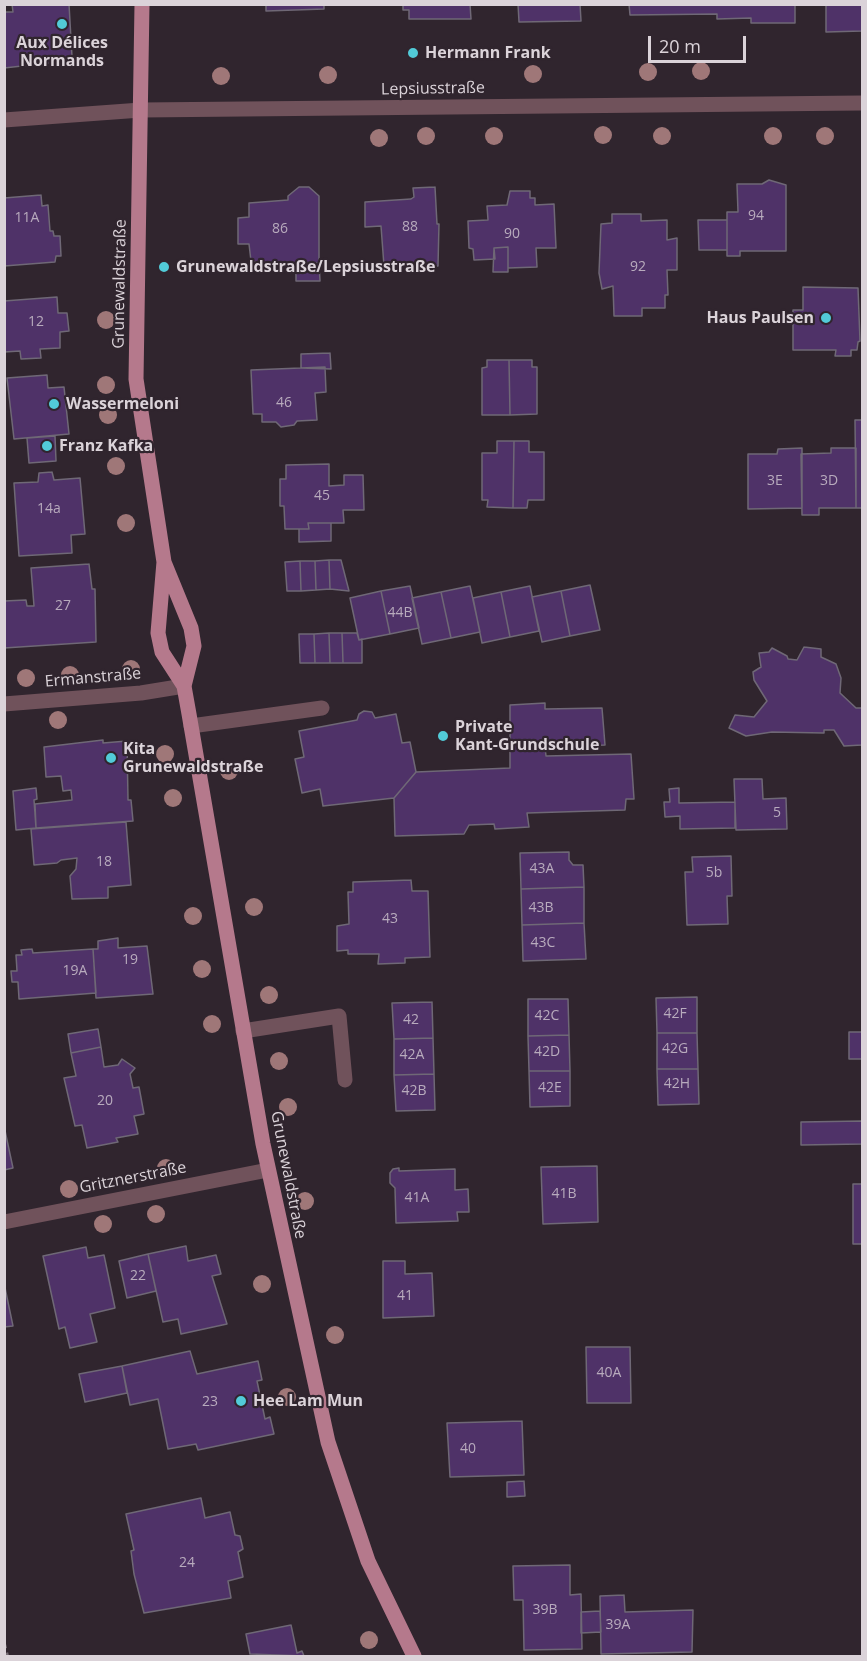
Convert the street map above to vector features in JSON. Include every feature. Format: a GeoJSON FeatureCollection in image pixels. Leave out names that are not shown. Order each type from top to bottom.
{"type":"FeatureCollection","features":[{"type":"Feature","properties":{"kind":"main road","name":"Grunewaldstraße"},"geometry":{"type":"LineString","coordinates":[[142,4],[136,369],[138,407],[164,562],[191,628],[194,646],[184,686]]}},
{"type":"Feature","properties":{"kind":"main road","name":"Grunewaldstraße"},"geometry":{"type":"LineString","coordinates":[[164,562],[158,633],[162,652],[184,686],[268,1170],[333,1459],[368,1561],[414,1656]]}},
{"type":"Feature","properties":{"kind":"street","name":"Lepsiusstraße"},"geometry":{"type":"LineString","coordinates":[[4,120],[141,110],[862,103]]}},
{"type":"Feature","properties":{"kind":"street","name":"Ermanstraße"},"geometry":{"type":"LineString","coordinates":[[4,704],[141,693],[184,686]]}},
{"type":"Feature","properties":{"kind":"street"},"geometry":{"type":"LineString","coordinates":[[191,726],[322,708]]}},
{"type":"Feature","properties":{"kind":"street"},"geometry":{"type":"LineString","coordinates":[[243,1031],[339,1016],[345,1080]]}},
{"type":"Feature","properties":{"kind":"street","name":"Gritznerstraße"},"geometry":{"type":"LineString","coordinates":[[4,1222],[268,1170]]}},
{"type":"Feature","properties":{"kind":"path"},"geometry":{"type":"LineString","coordinates":[[4,1644],[7,1656]]}},
{"type":"Feature","properties":{"kind":"building"},"geometry":{"type":"Polygon","coordinates":[[[12,4],[69,4],[72,57],[67,61],[4,68],[4,12],[13,12],[12,4]]]}},
{"type":"Feature","properties":{"kind":"building"},"geometry":{"type":"Polygon","coordinates":[[[266,4],[324,4],[324,9],[266,11],[266,4]]]}},
{"type":"Feature","properties":{"kind":"building"},"geometry":{"type":"Polygon","coordinates":[[[403,4],[470,4],[471,19],[409,19],[409,10],[403,10],[403,4]]]}},
{"type":"Feature","properties":{"kind":"building"},"geometry":{"type":"Polygon","coordinates":[[[518,4],[580,4],[581,21],[519,22],[518,4]]]}},
{"type":"Feature","properties":{"kind":"building"},"geometry":{"type":"Polygon","coordinates":[[[629,4],[795,4],[795,23],[751,23],[751,18],[717,19],[717,14],[630,15],[629,4]]]}},
{"type":"Feature","properties":{"kind":"building"},"geometry":{"type":"Polygon","coordinates":[[[826,4],[862,4],[862,31],[826,32],[826,4]]]}},
{"type":"Feature","properties":{"kind":"building"},"geometry":{"type":"Polygon","coordinates":[[[769,180],[786,185],[786,251],[740,251],[740,256],[727,256],[727,212],[738,212],[737,184],[762,184],[769,180]]]}},
{"type":"Feature","properties":{"kind":"building"},"geometry":{"type":"Polygon","coordinates":[[[299,187],[309,187],[319,196],[319,263],[274,265],[251,261],[249,244],[238,244],[238,218],[249,217],[249,203],[288,200],[288,196],[299,187]]]}},
{"type":"Feature","properties":{"kind":"building"},"geometry":{"type":"Polygon","coordinates":[[[435,187],[437,224],[439,224],[438,266],[384,266],[381,226],[365,227],[365,202],[411,199],[414,197],[413,188],[435,187]]]}},
{"type":"Feature","properties":{"kind":"building"},"geometry":{"type":"Polygon","coordinates":[[[510,191],[530,191],[530,198],[535,198],[535,205],[554,204],[556,248],[536,248],[537,267],[508,268],[508,247],[494,248],[495,259],[474,260],[473,249],[469,248],[468,221],[488,220],[487,206],[507,205],[510,191]]]}},
{"type":"Feature","properties":{"kind":"building"},"geometry":{"type":"Polygon","coordinates":[[[41,195],[42,206],[48,205],[50,231],[53,231],[54,236],[60,236],[61,256],[56,256],[55,262],[4,266],[4,198],[41,195]]]}},
{"type":"Feature","properties":{"kind":"building"},"geometry":{"type":"Polygon","coordinates":[[[612,214],[641,214],[641,221],[667,220],[667,240],[677,238],[677,270],[667,270],[668,295],[665,295],[665,308],[642,308],[642,316],[614,316],[613,286],[602,289],[599,273],[601,224],[612,223],[612,214]]]}},
{"type":"Feature","properties":{"kind":"building"},"geometry":{"type":"Polygon","coordinates":[[[698,220],[727,220],[727,250],[699,250],[698,220]]]}},
{"type":"Feature","properties":{"kind":"building"},"geometry":{"type":"Polygon","coordinates":[[[508,247],[508,272],[493,272],[494,248],[508,247]]]}},
{"type":"Feature","properties":{"kind":"building"},"geometry":{"type":"Polygon","coordinates":[[[319,263],[320,281],[296,281],[296,265],[319,263]]]}},
{"type":"Feature","properties":{"kind":"building","name":"Haus Paulsen"},"geometry":{"type":"Polygon","coordinates":[[[803,287],[858,288],[860,341],[857,350],[851,350],[851,356],[835,356],[836,350],[793,350],[793,310],[803,310],[803,287]]]}},
{"type":"Feature","properties":{"kind":"building"},"geometry":{"type":"Polygon","coordinates":[[[57,297],[58,313],[67,313],[69,331],[60,332],[60,348],[40,349],[41,358],[21,359],[20,351],[4,352],[4,301],[57,297]]]}},
{"type":"Feature","properties":{"kind":"building"},"geometry":{"type":"Polygon","coordinates":[[[330,353],[331,369],[301,368],[301,354],[330,353]]]}},
{"type":"Feature","properties":{"kind":"building"},"geometry":{"type":"Polygon","coordinates":[[[487,360],[509,360],[510,415],[482,415],[482,368],[487,367],[487,360]]]}},
{"type":"Feature","properties":{"kind":"building"},"geometry":{"type":"Polygon","coordinates":[[[509,360],[532,360],[532,367],[537,367],[537,414],[510,415],[509,360]]]}},
{"type":"Feature","properties":{"kind":"building"},"geometry":{"type":"Polygon","coordinates":[[[325,367],[326,392],[315,393],[317,420],[297,421],[294,425],[281,427],[276,422],[262,422],[262,414],[253,414],[251,370],[325,367]]]}},
{"type":"Feature","properties":{"kind":"building"},"geometry":{"type":"Polygon","coordinates":[[[47,375],[48,388],[64,387],[69,434],[14,439],[7,378],[47,375]]]}},
{"type":"Feature","properties":{"kind":"building"},"geometry":{"type":"Polygon","coordinates":[[[855,420],[862,420],[862,508],[856,508],[855,420]]]}},
{"type":"Feature","properties":{"kind":"building"},"geometry":{"type":"Polygon","coordinates":[[[55,436],[56,461],[29,463],[27,438],[55,436]]]}},
{"type":"Feature","properties":{"kind":"building"},"geometry":{"type":"Polygon","coordinates":[[[497,441],[514,441],[513,508],[487,507],[488,500],[482,500],[482,453],[497,453],[497,441]]]}},
{"type":"Feature","properties":{"kind":"building"},"geometry":{"type":"Polygon","coordinates":[[[514,441],[529,441],[529,452],[544,452],[544,500],[528,500],[527,508],[513,508],[514,441]]]}},
{"type":"Feature","properties":{"kind":"building"},"geometry":{"type":"Polygon","coordinates":[[[802,448],[802,508],[748,509],[748,454],[777,454],[778,449],[802,448]]]}},
{"type":"Feature","properties":{"kind":"building"},"geometry":{"type":"Polygon","coordinates":[[[831,448],[856,448],[856,508],[819,508],[819,515],[802,515],[801,454],[831,453],[831,448]]]}},
{"type":"Feature","properties":{"kind":"building"},"geometry":{"type":"Polygon","coordinates":[[[329,464],[329,486],[344,485],[344,475],[363,475],[364,510],[343,510],[344,523],[308,523],[309,529],[285,529],[284,506],[280,506],[280,479],[286,479],[286,465],[329,464]]]}},
{"type":"Feature","properties":{"kind":"building"},"geometry":{"type":"Polygon","coordinates":[[[52,472],[54,480],[80,478],[85,534],[71,535],[72,553],[19,556],[14,483],[38,482],[39,473],[52,472]]]}},
{"type":"Feature","properties":{"kind":"building"},"geometry":{"type":"Polygon","coordinates":[[[308,523],[331,523],[331,541],[299,542],[299,529],[309,529],[308,523]]]}},
{"type":"Feature","properties":{"kind":"building"},"geometry":{"type":"Polygon","coordinates":[[[329,560],[341,560],[349,591],[330,589],[329,560]]]}},
{"type":"Feature","properties":{"kind":"building"},"geometry":{"type":"Polygon","coordinates":[[[329,560],[330,589],[316,590],[315,561],[329,560]]]}},
{"type":"Feature","properties":{"kind":"building"},"geometry":{"type":"Polygon","coordinates":[[[300,561],[315,561],[316,590],[301,591],[300,561]]]}},
{"type":"Feature","properties":{"kind":"building"},"geometry":{"type":"Polygon","coordinates":[[[300,561],[301,591],[287,591],[285,562],[300,561]]]}},
{"type":"Feature","properties":{"kind":"building"},"geometry":{"type":"Polygon","coordinates":[[[89,564],[92,589],[95,589],[96,642],[4,648],[4,601],[26,600],[27,606],[34,606],[31,568],[89,564]]]}},
{"type":"Feature","properties":{"kind":"building"},"geometry":{"type":"Polygon","coordinates":[[[590,585],[600,630],[570,636],[561,591],[590,585]]]}},
{"type":"Feature","properties":{"kind":"building"},"geometry":{"type":"Polygon","coordinates":[[[410,586],[419,628],[390,634],[381,591],[410,586]]]}},
{"type":"Feature","properties":{"kind":"building"},"geometry":{"type":"Polygon","coordinates":[[[470,586],[480,632],[451,638],[441,592],[470,586]]]}},
{"type":"Feature","properties":{"kind":"building"},"geometry":{"type":"Polygon","coordinates":[[[530,586],[539,631],[510,637],[501,592],[530,586]]]}},
{"type":"Feature","properties":{"kind":"building"},"geometry":{"type":"Polygon","coordinates":[[[381,591],[390,634],[359,640],[350,598],[381,591]]]}},
{"type":"Feature","properties":{"kind":"building"},"geometry":{"type":"Polygon","coordinates":[[[561,591],[570,636],[542,642],[532,597],[561,591]]]}},
{"type":"Feature","properties":{"kind":"building"},"geometry":{"type":"Polygon","coordinates":[[[441,592],[451,638],[422,644],[412,598],[441,592]]]}},
{"type":"Feature","properties":{"kind":"building"},"geometry":{"type":"Polygon","coordinates":[[[501,592],[510,637],[482,643],[473,598],[501,592]]]}},
{"type":"Feature","properties":{"kind":"building"},"geometry":{"type":"Polygon","coordinates":[[[329,633],[330,663],[315,663],[314,634],[329,633]]]}},
{"type":"Feature","properties":{"kind":"building"},"geometry":{"type":"Polygon","coordinates":[[[329,633],[342,633],[343,663],[330,663],[329,633]]]}},
{"type":"Feature","properties":{"kind":"building"},"geometry":{"type":"Polygon","coordinates":[[[342,633],[357,633],[359,640],[362,639],[362,663],[343,663],[342,633]]]}},
{"type":"Feature","properties":{"kind":"building"},"geometry":{"type":"Polygon","coordinates":[[[299,634],[314,634],[315,663],[300,663],[299,634]]]}},
{"type":"Feature","properties":{"kind":"building"},"geometry":{"type":"Polygon","coordinates":[[[804,647],[821,649],[821,657],[836,664],[841,678],[840,693],[856,708],[862,708],[862,745],[844,746],[834,730],[824,730],[824,733],[772,732],[746,736],[729,728],[735,715],[754,717],[767,701],[754,680],[753,672],[761,667],[759,653],[769,652],[772,648],[787,656],[788,659],[797,660],[804,647]]]}},
{"type":"Feature","properties":{"kind":"building"},"geometry":{"type":"Polygon","coordinates":[[[545,703],[545,709],[602,708],[605,745],[545,747],[546,756],[631,754],[634,799],[626,799],[625,810],[527,813],[529,827],[495,829],[494,824],[469,825],[464,834],[395,836],[394,798],[416,772],[510,768],[510,705],[545,703]]]}},
{"type":"Feature","properties":{"kind":"building"},"geometry":{"type":"Polygon","coordinates":[[[364,711],[372,712],[375,718],[396,714],[402,743],[410,742],[416,772],[394,798],[323,806],[320,789],[302,793],[295,759],[304,757],[299,731],[357,720],[359,714],[364,711]]]}},
{"type":"Feature","properties":{"kind":"building"},"geometry":{"type":"Polygon","coordinates":[[[103,740],[103,743],[127,741],[128,800],[131,800],[133,821],[36,828],[35,804],[72,800],[71,790],[63,791],[61,776],[46,777],[44,747],[103,740]]]}},
{"type":"Feature","properties":{"kind":"building"},"geometry":{"type":"Polygon","coordinates":[[[734,779],[762,779],[763,799],[786,798],[787,829],[736,830],[734,779]]]}},
{"type":"Feature","properties":{"kind":"building"},"geometry":{"type":"Polygon","coordinates":[[[36,788],[37,799],[34,800],[36,828],[16,830],[13,791],[36,788]]]}},
{"type":"Feature","properties":{"kind":"building"},"geometry":{"type":"Polygon","coordinates":[[[679,788],[679,803],[735,802],[735,828],[680,829],[680,816],[665,817],[664,802],[670,802],[669,789],[679,788]]]}},
{"type":"Feature","properties":{"kind":"building"},"geometry":{"type":"Polygon","coordinates":[[[126,822],[131,885],[108,887],[108,898],[72,899],[70,876],[76,869],[77,858],[34,865],[31,829],[126,822]]]}},
{"type":"Feature","properties":{"kind":"building"},"geometry":{"type":"Polygon","coordinates":[[[569,852],[569,860],[573,865],[583,865],[584,887],[521,889],[520,853],[569,852]]]}},
{"type":"Feature","properties":{"kind":"building"},"geometry":{"type":"Polygon","coordinates":[[[731,856],[732,896],[727,896],[728,924],[687,925],[685,872],[693,872],[692,857],[731,856]]]}},
{"type":"Feature","properties":{"kind":"building"},"geometry":{"type":"Polygon","coordinates":[[[411,880],[412,891],[428,891],[430,957],[405,958],[405,963],[378,964],[379,954],[348,954],[348,950],[337,951],[337,926],[349,924],[348,892],[353,892],[353,882],[411,880]]]}},
{"type":"Feature","properties":{"kind":"building"},"geometry":{"type":"Polygon","coordinates":[[[584,887],[584,923],[522,925],[521,889],[584,887]]]}},
{"type":"Feature","properties":{"kind":"building"},"geometry":{"type":"Polygon","coordinates":[[[584,923],[586,959],[523,961],[522,925],[584,923]]]}},
{"type":"Feature","properties":{"kind":"building"},"geometry":{"type":"Polygon","coordinates":[[[118,938],[118,948],[147,946],[153,994],[96,998],[93,949],[98,949],[98,941],[118,938]]]}},
{"type":"Feature","properties":{"kind":"building"},"geometry":{"type":"Polygon","coordinates":[[[32,949],[33,953],[93,949],[96,993],[19,999],[18,982],[12,982],[11,971],[17,971],[16,955],[22,955],[21,950],[32,949]]]}},
{"type":"Feature","properties":{"kind":"building"},"geometry":{"type":"Polygon","coordinates":[[[697,997],[697,1033],[657,1033],[656,998],[697,997]]]}},
{"type":"Feature","properties":{"kind":"building"},"geometry":{"type":"Polygon","coordinates":[[[528,999],[568,999],[569,1035],[528,1036],[528,999]]]}},
{"type":"Feature","properties":{"kind":"building"},"geometry":{"type":"Polygon","coordinates":[[[432,1002],[433,1038],[394,1039],[392,1003],[432,1002]]]}},
{"type":"Feature","properties":{"kind":"building"},"geometry":{"type":"Polygon","coordinates":[[[98,1029],[101,1047],[71,1053],[68,1034],[98,1029]]]}},
{"type":"Feature","properties":{"kind":"building"},"geometry":{"type":"Polygon","coordinates":[[[849,1032],[862,1032],[862,1059],[849,1059],[849,1032]]]}},
{"type":"Feature","properties":{"kind":"building"},"geometry":{"type":"Polygon","coordinates":[[[657,1033],[697,1033],[698,1069],[657,1069],[657,1033]]]}},
{"type":"Feature","properties":{"kind":"building"},"geometry":{"type":"Polygon","coordinates":[[[569,1035],[570,1071],[529,1071],[528,1036],[569,1035]]]}},
{"type":"Feature","properties":{"kind":"building"},"geometry":{"type":"Polygon","coordinates":[[[433,1038],[434,1074],[394,1075],[394,1039],[433,1038]]]}},
{"type":"Feature","properties":{"kind":"building"},"geometry":{"type":"Polygon","coordinates":[[[101,1047],[104,1067],[118,1065],[122,1059],[135,1068],[130,1074],[133,1088],[139,1087],[144,1114],[134,1116],[138,1134],[116,1138],[118,1142],[87,1148],[82,1125],[75,1126],[64,1078],[76,1076],[71,1053],[101,1047]]]}},
{"type":"Feature","properties":{"kind":"building"},"geometry":{"type":"Polygon","coordinates":[[[657,1069],[698,1069],[699,1104],[658,1105],[657,1069]]]}},
{"type":"Feature","properties":{"kind":"building"},"geometry":{"type":"Polygon","coordinates":[[[529,1071],[570,1071],[570,1106],[530,1107],[529,1071]]]}},
{"type":"Feature","properties":{"kind":"building"},"geometry":{"type":"Polygon","coordinates":[[[434,1074],[435,1110],[396,1111],[394,1075],[434,1074]]]}},
{"type":"Feature","properties":{"kind":"building"},"geometry":{"type":"Polygon","coordinates":[[[862,1121],[862,1144],[801,1145],[801,1122],[862,1121]]]}},
{"type":"Feature","properties":{"kind":"building"},"geometry":{"type":"Polygon","coordinates":[[[4,1126],[13,1168],[4,1170],[4,1126]]]}},
{"type":"Feature","properties":{"kind":"building"},"geometry":{"type":"Polygon","coordinates":[[[597,1166],[598,1222],[543,1224],[541,1167],[597,1166]]]}},
{"type":"Feature","properties":{"kind":"building"},"geometry":{"type":"Polygon","coordinates":[[[399,1168],[399,1171],[455,1169],[455,1190],[468,1189],[469,1212],[457,1212],[458,1221],[396,1223],[395,1188],[390,1183],[390,1173],[393,1169],[399,1168]]]}},
{"type":"Feature","properties":{"kind":"building"},"geometry":{"type":"Polygon","coordinates":[[[853,1184],[862,1184],[862,1244],[853,1244],[853,1184]]]}},
{"type":"Feature","properties":{"kind":"building"},"geometry":{"type":"Polygon","coordinates":[[[186,1246],[188,1261],[216,1255],[221,1274],[212,1276],[227,1324],[181,1334],[178,1319],[163,1322],[148,1254],[186,1246]]]}},
{"type":"Feature","properties":{"kind":"building"},"geometry":{"type":"Polygon","coordinates":[[[86,1247],[88,1258],[104,1255],[115,1308],[90,1314],[97,1342],[70,1348],[65,1327],[59,1329],[43,1256],[86,1247]]]}},
{"type":"Feature","properties":{"kind":"building"},"geometry":{"type":"Polygon","coordinates":[[[148,1254],[156,1291],[127,1298],[119,1261],[148,1254]]]}},
{"type":"Feature","properties":{"kind":"building"},"geometry":{"type":"Polygon","coordinates":[[[383,1261],[405,1261],[405,1274],[432,1273],[434,1316],[383,1318],[383,1261]]]}},
{"type":"Feature","properties":{"kind":"building"},"geometry":{"type":"Polygon","coordinates":[[[4,1283],[13,1326],[4,1327],[4,1283]]]}},
{"type":"Feature","properties":{"kind":"building"},"geometry":{"type":"Polygon","coordinates":[[[586,1347],[630,1347],[631,1403],[587,1403],[586,1347]]]}},
{"type":"Feature","properties":{"kind":"building"},"geometry":{"type":"Polygon","coordinates":[[[190,1351],[197,1374],[258,1361],[262,1380],[257,1381],[265,1419],[270,1417],[274,1434],[198,1450],[196,1444],[168,1449],[158,1399],[130,1405],[122,1366],[190,1351]]]}},
{"type":"Feature","properties":{"kind":"building"},"geometry":{"type":"Polygon","coordinates":[[[122,1366],[127,1393],[85,1402],[79,1374],[122,1366]]]}},
{"type":"Feature","properties":{"kind":"building"},"geometry":{"type":"Polygon","coordinates":[[[522,1421],[524,1475],[450,1477],[447,1423],[522,1421]]]}},
{"type":"Feature","properties":{"kind":"building"},"geometry":{"type":"Polygon","coordinates":[[[524,1481],[525,1496],[507,1497],[507,1482],[524,1481]]]}},
{"type":"Feature","properties":{"kind":"building"},"geometry":{"type":"Polygon","coordinates":[[[201,1498],[205,1518],[230,1512],[235,1535],[240,1536],[243,1549],[238,1552],[243,1577],[228,1581],[231,1598],[144,1613],[134,1574],[131,1551],[134,1550],[126,1514],[201,1498]]]}},
{"type":"Feature","properties":{"kind":"building"},"geometry":{"type":"Polygon","coordinates":[[[570,1565],[570,1595],[581,1594],[582,1649],[524,1650],[523,1600],[514,1600],[513,1566],[570,1565]]]}},
{"type":"Feature","properties":{"kind":"building"},"geometry":{"type":"Polygon","coordinates":[[[624,1595],[625,1612],[693,1610],[692,1652],[601,1654],[600,1596],[624,1595]]]}},
{"type":"Feature","properties":{"kind":"building"},"geometry":{"type":"Polygon","coordinates":[[[600,1611],[601,1632],[581,1633],[581,1612],[600,1611]]]}},
{"type":"Feature","properties":{"kind":"building"},"geometry":{"type":"Polygon","coordinates":[[[291,1625],[297,1653],[302,1651],[304,1656],[250,1654],[246,1634],[291,1625]]]}},
{"type":"Feature","properties":{"kind":"place","name":"Aux Délices Normands"},"geometry":{"type":"Point","coordinates":[62,24]}},
{"type":"Feature","properties":{"kind":"place","name":"Hermann Frank"},"geometry":{"type":"Point","coordinates":[413,53]}},
{"type":"Feature","properties":{"kind":"place","name":"Grunewaldstraße/Lepsiusstraße"},"geometry":{"type":"Point","coordinates":[164,267]}},
{"type":"Feature","properties":{"kind":"place","name":"Haus Paulsen"},"geometry":{"type":"Point","coordinates":[826,318]}},
{"type":"Feature","properties":{"kind":"place","name":"Wassermeloni"},"geometry":{"type":"Point","coordinates":[54,404]}},
{"type":"Feature","properties":{"kind":"place","name":"Franz Kafka"},"geometry":{"type":"Point","coordinates":[47,446]}},
{"type":"Feature","properties":{"kind":"place","name":"Private Kant-Grundschule"},"geometry":{"type":"Point","coordinates":[443,736]}},
{"type":"Feature","properties":{"kind":"place","name":"Kita Grunewaldstraße"},"geometry":{"type":"Point","coordinates":[111,758]}},
{"type":"Feature","properties":{"kind":"place","name":"Hee Lam Mun"},"geometry":{"type":"Point","coordinates":[241,1401]}}]}
